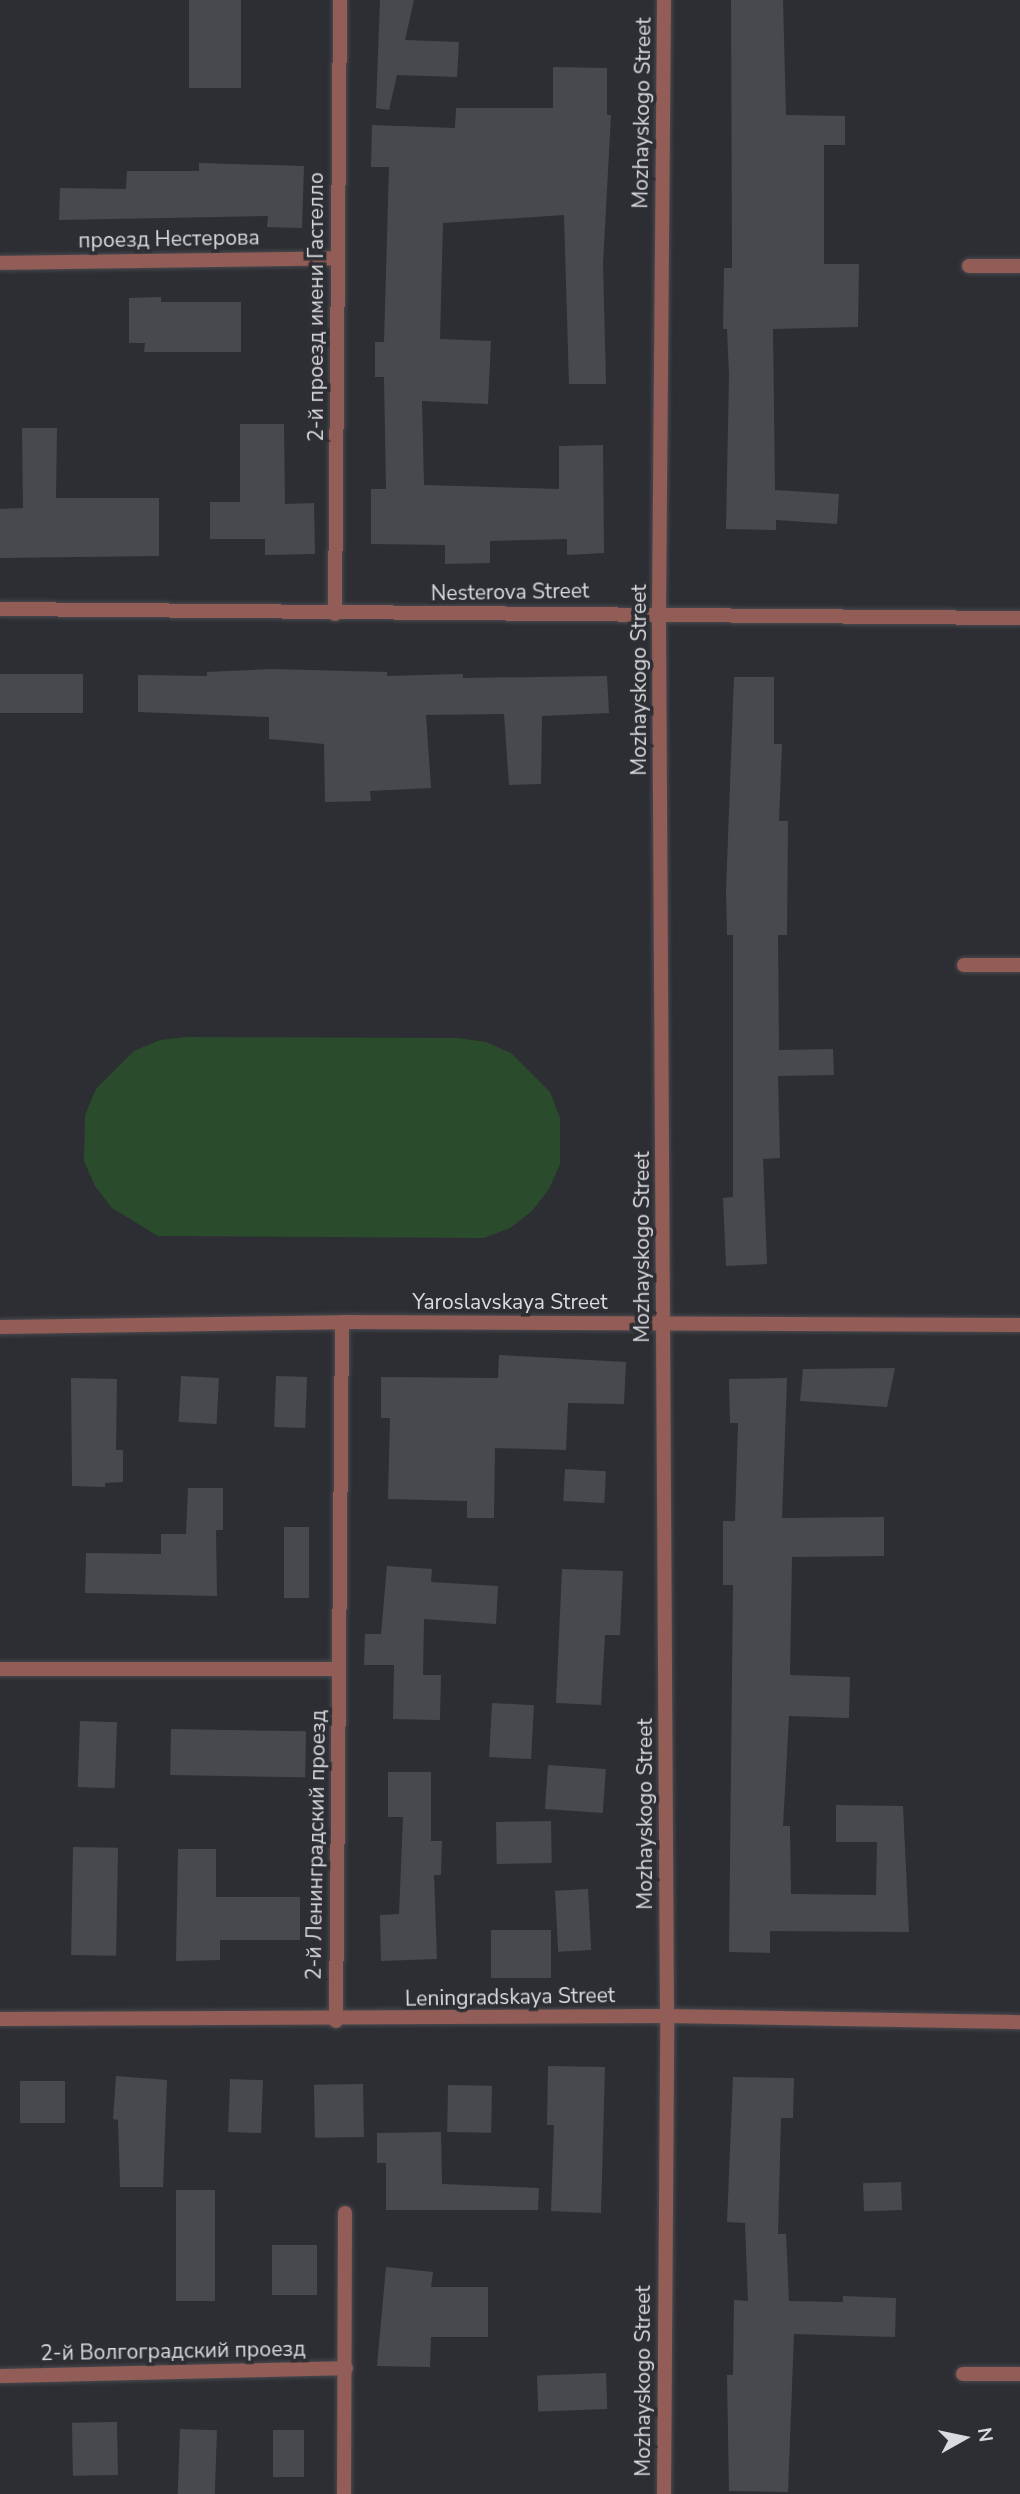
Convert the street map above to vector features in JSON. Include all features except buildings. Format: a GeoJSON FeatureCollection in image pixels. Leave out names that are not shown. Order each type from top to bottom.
{"type":"FeatureCollection","features":[{"type":"Feature","properties":{"kind":"street","name":"2-й проезд имени Гастелло"},"geometry":{"type":"LineString","coordinates":[[335,614],[340,0]]}},
{"type":"Feature","properties":{"kind":"street","name":"Mozhayskogo Street"},"geometry":{"type":"LineString","coordinates":[[664,0],[659,612],[667,2016],[664,2494]]}},
{"type":"Feature","properties":{"kind":"street","name":"проезд Нестерова"},"geometry":{"type":"LineString","coordinates":[[0,262],[338,258]]}},
{"type":"Feature","properties":{"kind":"street"},"geometry":{"type":"LineString","coordinates":[[969,266],[1020,266]]}},
{"type":"Feature","properties":{"kind":"street","name":"Nesterova Street"},"geometry":{"type":"LineString","coordinates":[[0,609],[335,614],[659,612],[1020,618]]}},
{"type":"Feature","properties":{"kind":"street"},"geometry":{"type":"LineString","coordinates":[[964,965],[1020,965]]}},
{"type":"Feature","properties":{"kind":"street","name":"Yaroslavskaya Street"},"geometry":{"type":"LineString","coordinates":[[0,1327],[342,1322],[1020,1325]]}},
{"type":"Feature","properties":{"kind":"street","name":"2-й Ленинградский проезд"},"geometry":{"type":"LineString","coordinates":[[336,2021],[342,1322]]}},
{"type":"Feature","properties":{"kind":"street"},"geometry":{"type":"LineString","coordinates":[[0,1669],[339,1670]]}},
{"type":"Feature","properties":{"kind":"street","name":"Leningradskaya Street"},"geometry":{"type":"LineString","coordinates":[[0,2020],[336,2021],[667,2016],[1020,2022]]}},
{"type":"Feature","properties":{"kind":"street"},"geometry":{"type":"LineString","coordinates":[[344,2494],[345,2213]]}},
{"type":"Feature","properties":{"kind":"street","name":"2-й Волгоградский проезд"},"geometry":{"type":"LineString","coordinates":[[0,2376],[346,2368]]}},
{"type":"Feature","properties":{"kind":"street"},"geometry":{"type":"LineString","coordinates":[[964,2374],[1020,2374]]}},
{"type":"Feature","properties":{"kind":"green space"},"geometry":{"type":"Polygon","coordinates":[[[187,1037],[458,1038],[486,1042],[511,1053],[550,1092],[560,1118],[560,1164],[549,1189],[532,1211],[510,1228],[484,1238],[158,1236],[112,1208],[95,1186],[84,1161],[85,1115],[96,1089],[134,1051],[160,1040],[187,1037]]]}}]}
